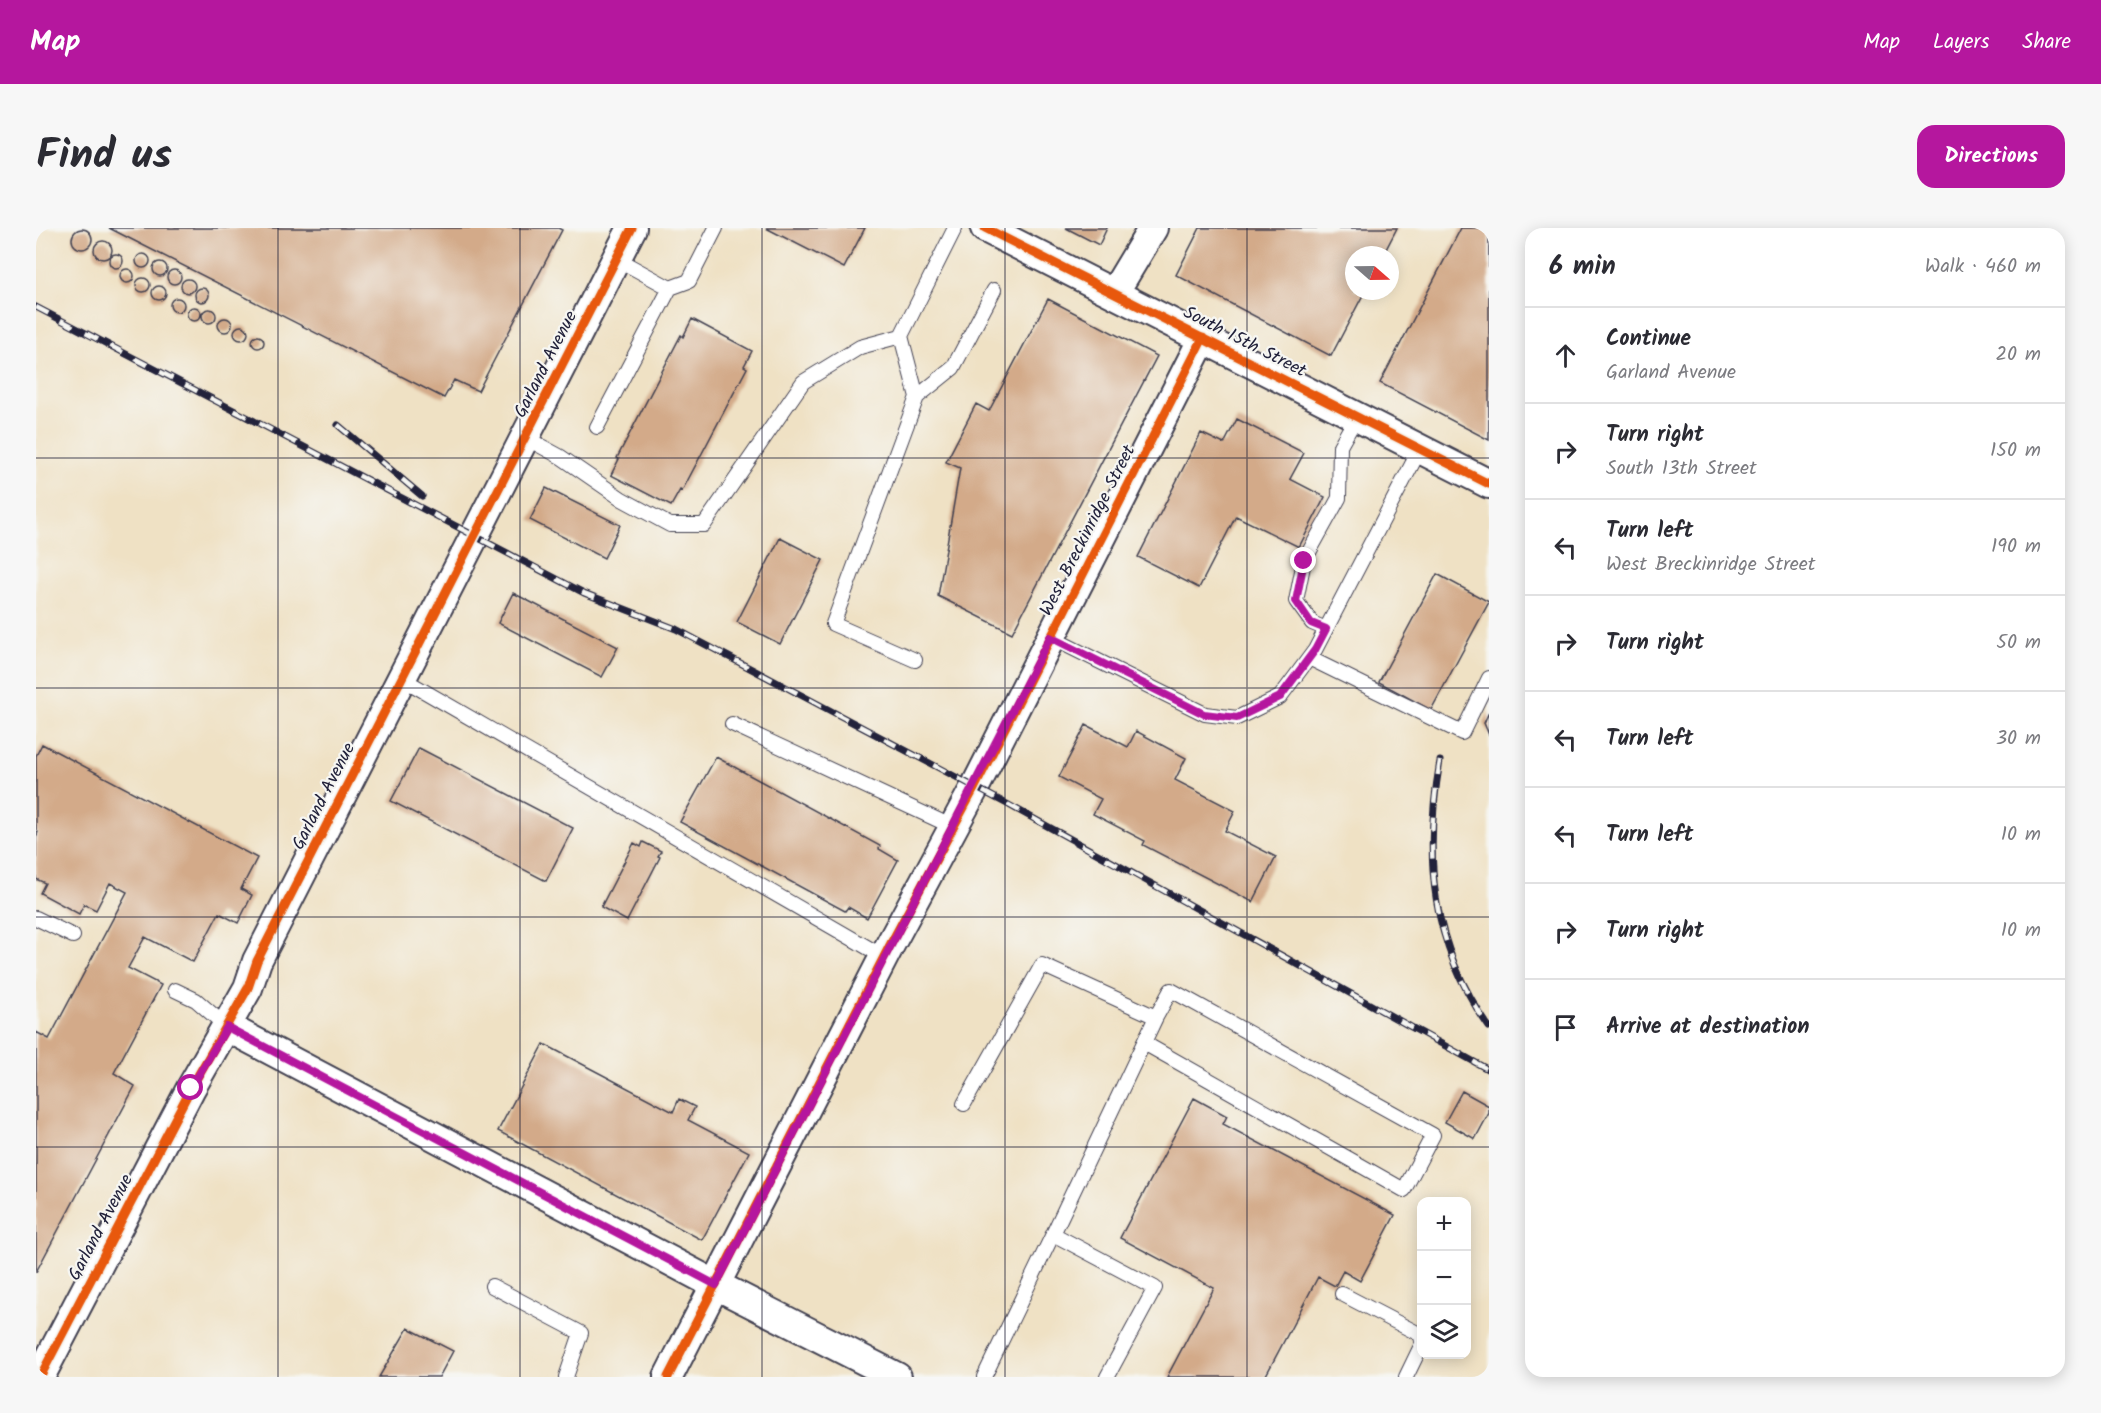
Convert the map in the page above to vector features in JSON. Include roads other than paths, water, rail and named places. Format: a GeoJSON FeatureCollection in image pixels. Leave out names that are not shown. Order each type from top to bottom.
{"type":"FeatureCollection","features":[{"type":"Feature","properties":{"kind":"street","name":"Garland Avenue"},"geometry":{"type":"LineString","coordinates":[[40,1377],[191,1088],[248,988],[257,961],[632,228]]}},
{"type":"Feature","properties":{"kind":"street","name":"South 15th Street"},"geometry":{"type":"LineString","coordinates":[[985,228],[1489,484]]}},
{"type":"Feature","properties":{"kind":"street"},"geometry":{"type":"LineString","coordinates":[[1114,293],[1153,228]]}},
{"type":"Feature","properties":{"kind":"street","name":"West Breckinridge Street"},"geometry":{"type":"LineString","coordinates":[[668,1377],[1203,338]]}},
{"type":"Feature","properties":{"kind":"street"},"geometry":{"type":"LineString","coordinates":[[227,1027],[716,1285],[897,1377]]}},
{"type":"Feature","properties":{"kind":"lane"},"geometry":{"type":"LineString","coordinates":[[597,427],[670,288],[689,281],[717,228]]}},
{"type":"Feature","properties":{"kind":"lane"},"geometry":{"type":"LineString","coordinates":[[917,397],[901,336],[955,228]]}},
{"type":"Feature","properties":{"kind":"lane"},"geometry":{"type":"LineString","coordinates":[[617,259],[670,288]]}},
{"type":"Feature","properties":{"kind":"lane"},"geometry":{"type":"LineString","coordinates":[[915,660],[833,624],[917,397],[953,368],[994,290]]}},
{"type":"Feature","properties":{"kind":"lane"},"geometry":{"type":"LineString","coordinates":[[526,438],[561,457],[622,499],[670,525],[704,525],[803,382],[860,347],[901,336]]}},
{"type":"Feature","properties":{"kind":"lane"},"geometry":{"type":"LineString","coordinates":[[1326,629],[1311,623],[1296,601],[1304,561],[1339,498],[1340,446],[1357,416]]}},
{"type":"Feature","properties":{"kind":"lane"},"geometry":{"type":"LineString","coordinates":[[1050,637],[1204,714],[1237,718],[1280,697],[1309,658],[1326,629],[1420,449]]}},
{"type":"Feature","properties":{"kind":"lane"},"geometry":{"type":"LineString","coordinates":[[1309,658],[1462,733],[1489,678]]}},
{"type":"Feature","properties":{"kind":"lane"},"geometry":{"type":"LineString","coordinates":[[403,679],[884,957]]}},
{"type":"Feature","properties":{"kind":"lane"},"geometry":{"type":"LineString","coordinates":[[732,724],[953,827]]}},
{"type":"Feature","properties":{"kind":"lane"},"geometry":{"type":"LineString","coordinates":[[36,918],[73,936]]}},
{"type":"Feature","properties":{"kind":"lane"},"geometry":{"type":"LineString","coordinates":[[964,1104],[1042,965],[1156,1017]]}},
{"type":"Feature","properties":{"kind":"lane"},"geometry":{"type":"LineString","coordinates":[[175,990],[196,1000],[227,1027]]}},
{"type":"Feature","properties":{"kind":"lane"},"geometry":{"type":"LineString","coordinates":[[984,1377],[1156,1017],[1171,990],[1433,1136],[1404,1190],[1144,1043]]}},
{"type":"Feature","properties":{"kind":"lane"},"geometry":{"type":"LineString","coordinates":[[1053,1234],[1155,1288],[1107,1377]]}},
{"type":"Feature","properties":{"kind":"lane"},"geometry":{"type":"LineString","coordinates":[[492,1286],[581,1334],[566,1377]]}},
{"type":"Feature","properties":{"kind":"lane"},"geometry":{"type":"LineString","coordinates":[[1342,1294],[1417,1333]]}},
{"type":"Feature","properties":{"kind":"lane"},"geometry":{"type":"LineString","coordinates":[[1406,1377],[1417,1354]]}},
{"type":"Feature","properties":{"kind":"railway"},"geometry":{"type":"LineString","coordinates":[[36,307],[584,593],[676,629],[1007,804],[1489,1070]]}},
{"type":"Feature","properties":{"kind":"railway"},"geometry":{"type":"LineString","coordinates":[[338,425],[422,496]]}},
{"type":"Feature","properties":{"kind":"railway"},"geometry":{"type":"LineString","coordinates":[[1440,761],[1432,832],[1436,900],[1454,964],[1489,1027]]}}]}
